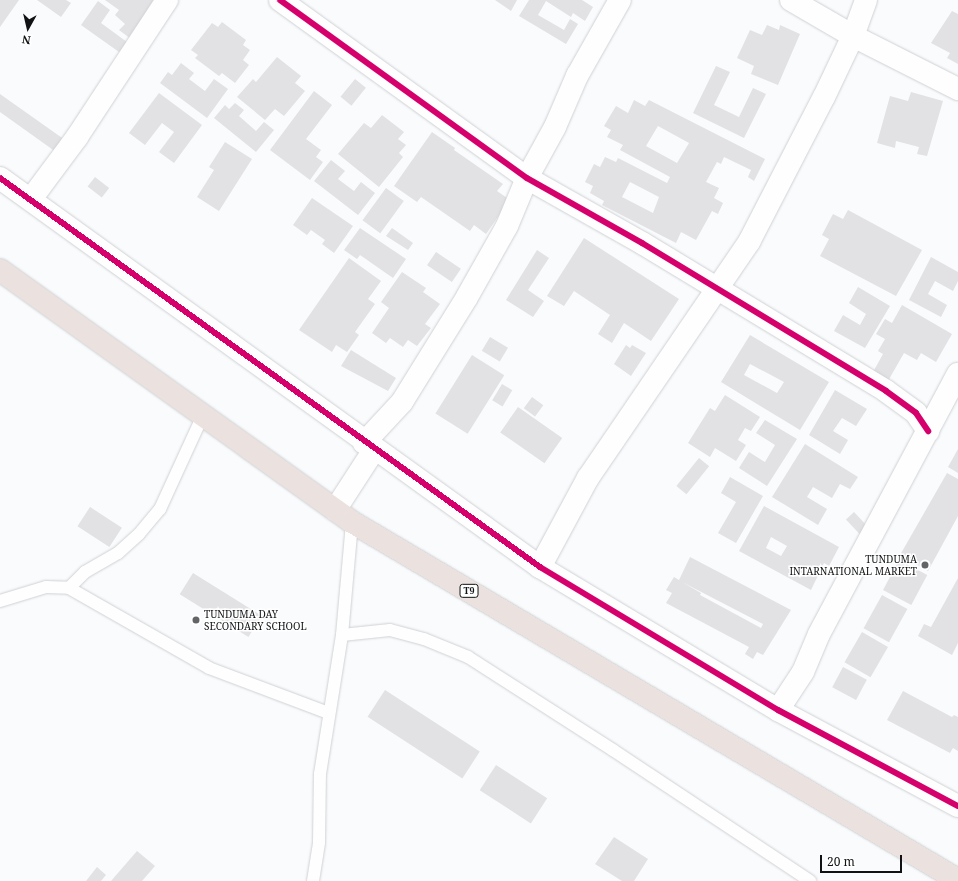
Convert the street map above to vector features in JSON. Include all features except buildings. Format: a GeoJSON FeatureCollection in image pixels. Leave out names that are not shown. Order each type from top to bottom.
{"type":"FeatureCollection","features":[{"type":"Feature","properties":{"kind":"highway","name":"T9"},"geometry":{"type":"LineString","coordinates":[[0,270],[343,516],[958,880]]}},
{"type":"Feature","properties":{"kind":"street"},"geometry":{"type":"LineString","coordinates":[[31,199],[77,137],[166,0]]}},
{"type":"Feature","properties":{"kind":"street"},"geometry":{"type":"LineString","coordinates":[[280,0],[527,178],[642,243],[717,290],[886,391],[916,413],[928,431]]}},
{"type":"Feature","properties":{"kind":"street"},"geometry":{"type":"LineString","coordinates":[[343,516],[369,446],[402,402],[467,297],[508,226],[527,178],[555,128],[577,76],[620,0]]}},
{"type":"Feature","properties":{"kind":"street"},"geometry":{"type":"LineString","coordinates":[[791,0],[853,36],[958,88]]}},
{"type":"Feature","properties":{"kind":"street"},"geometry":{"type":"LineString","coordinates":[[540,567],[588,478],[749,242],[853,36],[866,0]]}},
{"type":"Feature","properties":{"kind":"street"},"geometry":{"type":"LineString","coordinates":[[0,178],[31,199],[369,446],[540,567],[778,710],[958,806]]}},
{"type":"Feature","properties":{"kind":"street"},"geometry":{"type":"LineString","coordinates":[[778,710],[803,672],[819,634],[958,374]]}},
{"type":"Feature","properties":{"kind":"lane"},"geometry":{"type":"LineString","coordinates":[[69,588],[85,572],[128,543],[160,509],[203,415]]}},
{"type":"Feature","properties":{"kind":"lane"},"geometry":{"type":"LineString","coordinates":[[313,881],[319,842],[320,774],[342,634],[343,516]]}},
{"type":"Feature","properties":{"kind":"lane"},"geometry":{"type":"LineString","coordinates":[[0,601],[46,587],[69,588],[209,668],[329,713]]}},
{"type":"Feature","properties":{"kind":"lane"},"geometry":{"type":"LineString","coordinates":[[342,634],[390,630],[424,639],[468,657],[620,754],[810,881]]}},
{"type":"Feature","properties":{"kind":"cycle path"},"geometry":{"type":"LineString","coordinates":[[280,0],[527,178],[642,243],[886,391],[916,413],[928,431]]}},
{"type":"Feature","properties":{"kind":"cycle path"},"geometry":{"type":"LineString","coordinates":[[0,178],[540,567],[778,710],[958,806]]}},
{"type":"Feature","properties":{"kind":"place","name":"TUNDUMA INTARNATIONAL MARKET"},"geometry":{"type":"Point","coordinates":[925,565]}},
{"type":"Feature","properties":{"kind":"place","name":"TUNDUMA DAY SECONDARY SCHOOL"},"geometry":{"type":"Point","coordinates":[196,620]}}]}
